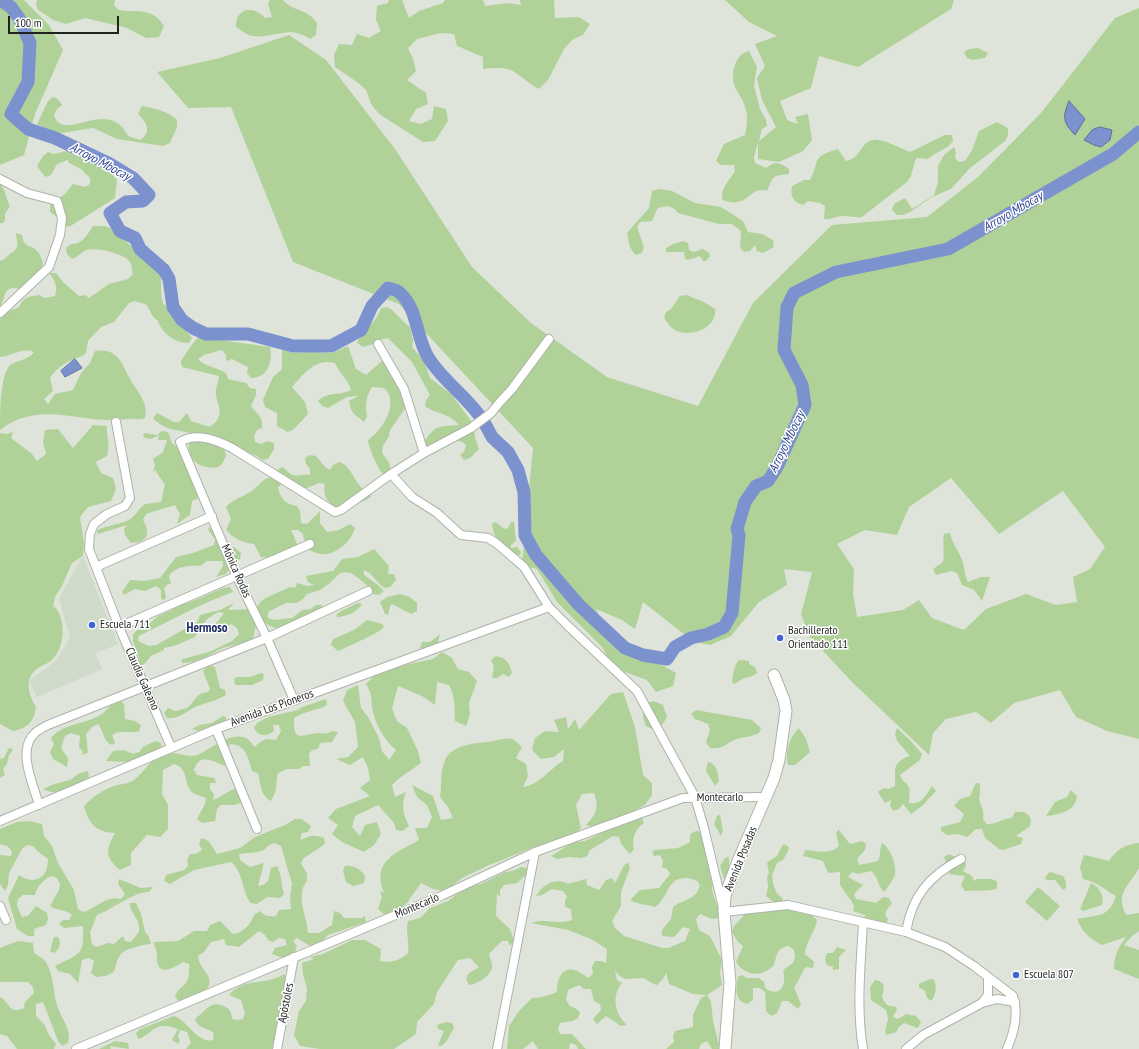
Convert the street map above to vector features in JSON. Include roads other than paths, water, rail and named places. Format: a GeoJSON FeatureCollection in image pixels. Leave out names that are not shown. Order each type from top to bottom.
{"type":"FeatureCollection","features":[{"type":"Feature","properties":{"kind":"street"},"geometry":{"type":"LineString","coordinates":[[0,179],[27,194],[57,201],[62,218],[60,235],[49,267],[0,313]]}},
{"type":"Feature","properties":{"kind":"street"},"geometry":{"type":"LineString","coordinates":[[549,339],[512,390],[491,413],[470,428],[424,453],[391,474],[412,497],[437,513],[461,535],[488,538],[496,542],[524,567],[549,607],[637,691],[695,797],[724,912],[788,905],[906,932],[945,947],[1013,996],[1015,1002],[1014,1025],[1007,1049]]}},
{"type":"Feature","properties":{"kind":"street"},"geometry":{"type":"LineString","coordinates":[[378,344],[404,390],[424,453]]}},
{"type":"Feature","properties":{"kind":"street","name":"Claudia Galeano"},"geometry":{"type":"LineString","coordinates":[[116,422],[130,498],[126,506],[107,514],[94,524],[90,534],[89,549],[119,627],[171,747]]}},
{"type":"Feature","properties":{"kind":"street","name":"Mónica Rodas"},"geometry":{"type":"LineString","coordinates":[[294,700],[267,638],[236,575],[180,442],[187,438],[198,437],[217,441],[232,448],[335,512],[342,510],[391,474]]}},
{"type":"Feature","properties":{"kind":"street"},"geometry":{"type":"LineString","coordinates":[[96,567],[212,516]]}},
{"type":"Feature","properties":{"kind":"street"},"geometry":{"type":"LineString","coordinates":[[119,627],[310,544]]}},
{"type":"Feature","properties":{"kind":"street"},"geometry":{"type":"LineString","coordinates":[[39,805],[27,758],[27,746],[35,733],[48,724],[267,638],[368,591]]}},
{"type":"Feature","properties":{"kind":"street","name":"Avenida Los Pioneros"},"geometry":{"type":"LineString","coordinates":[[0,821],[216,729],[549,607]]}},
{"type":"Feature","properties":{"kind":"street","name":"Avenida Posadas"},"geometry":{"type":"LineString","coordinates":[[725,1049],[730,983],[724,912],[727,888],[766,798],[779,760],[785,721],[784,700],[774,675]]}},
{"type":"Feature","properties":{"kind":"street"},"geometry":{"type":"LineString","coordinates":[[216,729],[257,829]]}},
{"type":"Feature","properties":{"kind":"street","name":"Montecarlo"},"geometry":{"type":"LineString","coordinates":[[76,1049],[441,896],[535,852],[683,798],[766,798]]}},
{"type":"Feature","properties":{"kind":"street"},"geometry":{"type":"LineString","coordinates":[[498,1049],[535,852]]}},
{"type":"Feature","properties":{"kind":"street"},"geometry":{"type":"LineString","coordinates":[[906,932],[909,914],[924,888],[933,876],[962,859]]}},
{"type":"Feature","properties":{"kind":"street"},"geometry":{"type":"LineString","coordinates":[[0,906],[6,920]]}},
{"type":"Feature","properties":{"kind":"street"},"geometry":{"type":"LineString","coordinates":[[863,922],[860,984],[861,1035],[864,1049]]}},
{"type":"Feature","properties":{"kind":"street","name":"Apóstoles"},"geometry":{"type":"LineString","coordinates":[[277,1049],[294,957]]}},
{"type":"Feature","properties":{"kind":"street"},"geometry":{"type":"LineString","coordinates":[[982,1003],[988,995],[988,977]]}},
{"type":"Feature","properties":{"kind":"street"},"geometry":{"type":"LineString","coordinates":[[906,1049],[923,1034],[982,1003],[997,999],[1015,1002]]}},
{"type":"Feature","properties":{"kind":"water"},"geometry":{"type":"Polygon","coordinates":[[[1069,101],[1085,119],[1075,135],[1068,127],[1065,120],[1065,112],[1069,101]]]}},
{"type":"Feature","properties":{"kind":"water"},"geometry":{"type":"Polygon","coordinates":[[[1100,127],[1112,130],[1110,140],[1101,147],[1084,140],[1092,130],[1100,127]]]}},
{"type":"Feature","properties":{"kind":"water"},"geometry":{"type":"Polygon","coordinates":[[[75,359],[82,368],[65,377],[61,371],[75,359]]]}},
{"type":"Feature","properties":{"kind":"waterway","name":"Arroyo Mbocay"},"geometry":{"type":"LineString","coordinates":[[0,0],[11,7],[19,18],[30,43],[28,82],[11,114],[28,129],[55,138],[110,164],[133,178],[149,195],[143,201],[126,202],[110,213],[120,231],[135,238],[140,249],[164,270],[169,279],[173,307],[182,320],[193,328],[206,334],[248,334],[293,346],[331,346],[361,330],[372,306],[388,288],[393,289],[400,293],[410,307],[414,315],[424,349],[433,365],[467,400],[479,415]]}},
{"type":"Feature","properties":{"kind":"waterway","name":"Arroyo Mbocay"},"geometry":{"type":"LineString","coordinates":[[483,420],[492,437],[508,452],[518,470],[524,492],[525,535],[536,555],[579,605],[625,648],[643,655],[667,659],[675,647],[691,638],[708,634],[724,627],[732,613],[739,535],[737,529],[745,502],[756,486],[768,481],[777,467],[805,405],[802,385],[784,350],[787,307],[794,293],[836,272],[948,249],[1113,154],[1139,132]]}},
{"type":"Feature","properties":{"kind":"place","name":"Escuela 711"},"geometry":{"type":"Point","coordinates":[92,625]}},
{"type":"Feature","properties":{"kind":"place","name":"Bachillerato Orientado 111"},"geometry":{"type":"Point","coordinates":[780,638]}},
{"type":"Feature","properties":{"kind":"place","name":"Escuela 807"},"geometry":{"type":"Point","coordinates":[1016,975]}},
{"type":"Feature","properties":{"kind":"district","name":"Hermoso"},"geometry":{"type":"Point","coordinates":[207,628]}}]}
